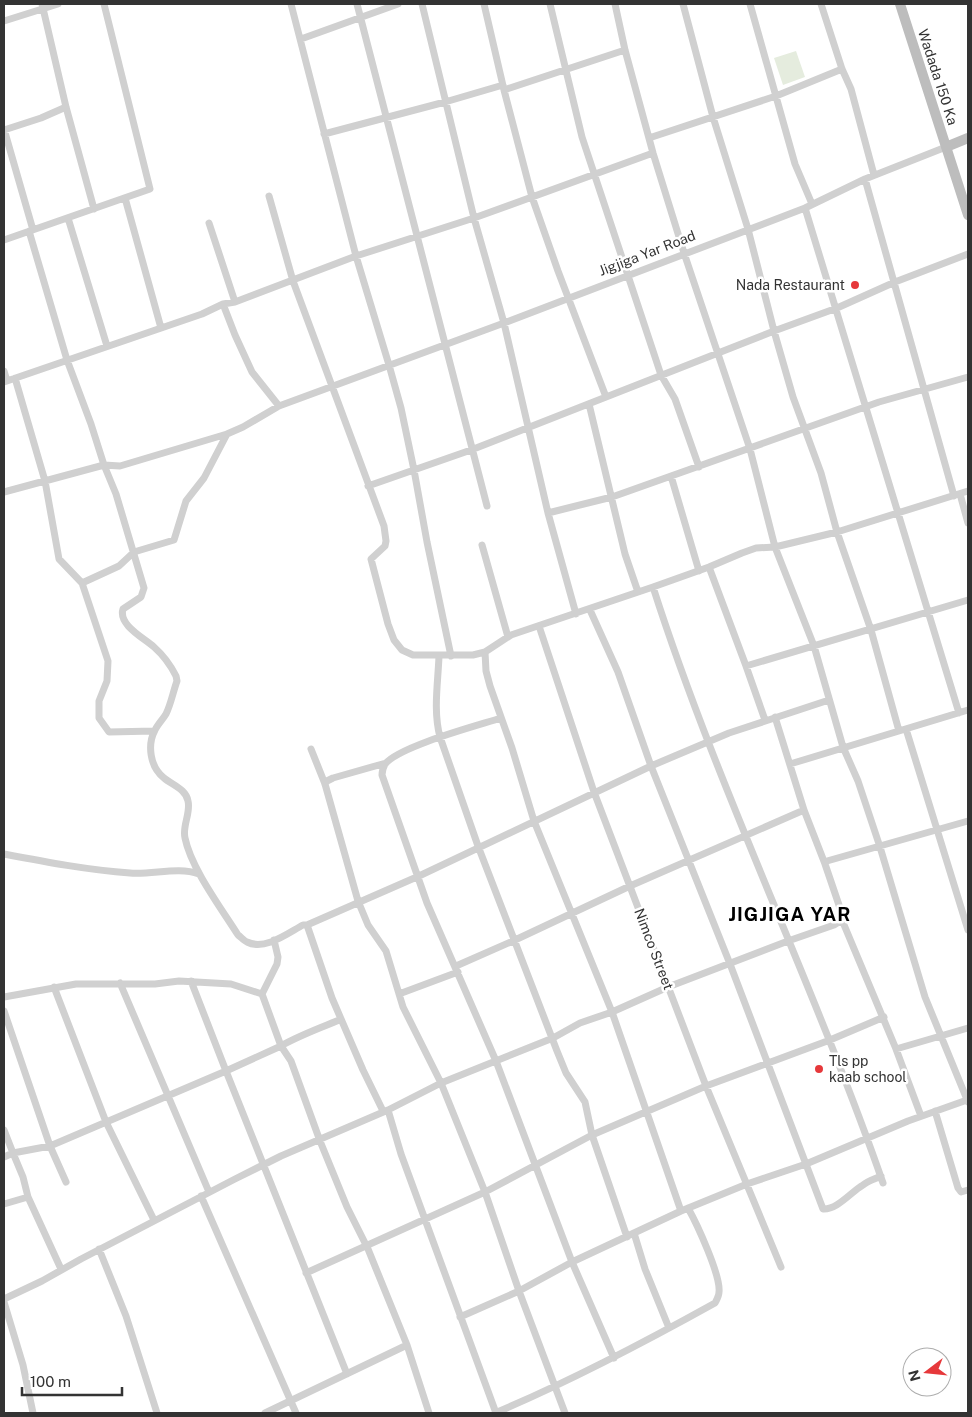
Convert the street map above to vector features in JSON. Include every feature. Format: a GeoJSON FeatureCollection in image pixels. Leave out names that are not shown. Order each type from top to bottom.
{"type":"FeatureCollection","features":[{"type":"Feature","properties":{"kind":"street"},"geometry":{"type":"LineString","coordinates":[[4,21],[42,6],[58,4]]}},
{"type":"Feature","properties":{"kind":"street"},"geometry":{"type":"LineString","coordinates":[[4,240],[150,189],[104,4]]}},
{"type":"Feature","properties":{"kind":"street"},"geometry":{"type":"LineString","coordinates":[[291,4],[356,256],[389,365],[414,470],[451,656]]}},
{"type":"Feature","properties":{"kind":"street"},"geometry":{"type":"LineString","coordinates":[[357,4],[487,506]]}},
{"type":"Feature","properties":{"kind":"street"},"geometry":{"type":"LineString","coordinates":[[301,40],[398,4]]}},
{"type":"Feature","properties":{"kind":"street"},"geometry":{"type":"LineString","coordinates":[[422,4],[474,218],[504,323],[548,513],[576,614]]}},
{"type":"Feature","properties":{"kind":"street"},"geometry":{"type":"LineString","coordinates":[[484,4],[503,87],[532,197],[606,397]]}},
{"type":"Feature","properties":{"kind":"street"},"geometry":{"type":"LineString","coordinates":[[550,4],[582,137],[593,174],[661,375],[675,399],[699,467]]}},
{"type":"Feature","properties":{"kind":"street"},"geometry":{"type":"LineString","coordinates":[[460,1317],[519,1291],[572,1262],[684,1210],[747,1184],[806,1164],[921,1116],[968,1101],[941,1037],[914,962],[880,847],[858,781],[843,747],[814,646],[775,547],[750,449],[653,154],[625,50],[615,4]]}},
{"type":"Feature","properties":{"kind":"street"},"geometry":{"type":"LineString","coordinates":[[684,4],[712,117],[748,229],[793,397],[820,473],[837,532],[871,630],[968,929]]}},
{"type":"Feature","properties":{"kind":"street"},"geometry":{"type":"LineString","coordinates":[[750,4],[865,407],[928,612],[966,713],[843,747],[790,764]]}},
{"type":"Feature","properties":{"kind":"street"},"geometry":{"type":"LineString","coordinates":[[821,4],[842,69],[851,89],[874,175]]}},
{"type":"Feature","properties":{"kind":"street","name":"Wadada 150 Ka"},"geometry":{"type":"LineString","coordinates":[[900,4],[968,216]]}},
{"type":"Feature","properties":{"kind":"street"},"geometry":{"type":"LineString","coordinates":[[42,6],[66,107],[94,209]]}},
{"type":"Feature","properties":{"kind":"street"},"geometry":{"type":"LineString","coordinates":[[324,134],[503,87],[625,50]]}},
{"type":"Feature","properties":{"kind":"street"},"geometry":{"type":"LineString","coordinates":[[649,138],[776,96],[842,69]]}},
{"type":"Feature","properties":{"kind":"street"},"geometry":{"type":"LineString","coordinates":[[66,107],[4,129],[66,360],[116,494],[144,588],[141,597],[123,609],[121,612],[123,619],[156,648],[173,670],[177,681],[166,713],[154,731],[151,741],[152,762],[163,778],[184,792],[188,799],[189,809],[184,836],[188,850],[199,874],[238,935],[247,942],[256,945],[274,940],[303,925],[307,925],[358,901],[419,876],[478,846],[651,766],[765,720],[829,700]]}},
{"type":"Feature","properties":{"kind":"street","name":"Jigjiga Yar Road"},"geometry":{"type":"LineString","coordinates":[[4,492],[104,465],[120,466],[227,434],[244,427],[279,406],[504,323],[808,206],[865,178],[968,138]]}},
{"type":"Feature","properties":{"kind":"street"},"geometry":{"type":"LineString","coordinates":[[4,372],[5,381],[15,378],[202,314],[223,304],[235,302],[356,256],[474,218],[653,154]]}},
{"type":"Feature","properties":{"kind":"street"},"geometry":{"type":"LineString","coordinates":[[865,178],[924,389],[957,495],[968,523]]}},
{"type":"Feature","properties":{"kind":"street"},"geometry":{"type":"LineString","coordinates":[[269,196],[293,281],[384,526],[385,546],[372,559],[372,563],[388,624],[394,640],[402,650],[413,655],[451,656],[473,655],[485,652],[508,637],[699,571],[749,550],[775,547],[837,532],[968,491]]}},
{"type":"Feature","properties":{"kind":"street"},"geometry":{"type":"LineString","coordinates":[[125,198],[161,328]]}},
{"type":"Feature","properties":{"kind":"street"},"geometry":{"type":"LineString","coordinates":[[68,218],[107,346]]}},
{"type":"Feature","properties":{"kind":"street"},"geometry":{"type":"LineString","coordinates":[[209,223],[235,302]]}},
{"type":"Feature","properties":{"kind":"street"},"geometry":{"type":"LineString","coordinates":[[368,486],[471,450],[837,308],[895,282],[968,254]]}},
{"type":"Feature","properties":{"kind":"street"},"geometry":{"type":"LineString","coordinates":[[223,304],[252,372],[279,406]]}},
{"type":"Feature","properties":{"kind":"street"},"geometry":{"type":"LineString","coordinates":[[548,513],[612,496],[699,467],[865,407],[968,377]]}},
{"type":"Feature","properties":{"kind":"street"},"geometry":{"type":"LineString","coordinates":[[15,378],[45,481],[59,559],[82,583],[108,661],[107,682],[99,701],[99,718],[109,732],[154,731]]}},
{"type":"Feature","properties":{"kind":"street"},"geometry":{"type":"LineString","coordinates":[[589,404],[626,554],[638,592]]}},
{"type":"Feature","properties":{"kind":"street"},"geometry":{"type":"LineString","coordinates":[[82,583],[119,566],[134,552],[174,540],[186,501],[204,478],[227,434]]}},
{"type":"Feature","properties":{"kind":"street"},"geometry":{"type":"LineString","coordinates":[[671,476],[699,571]]}},
{"type":"Feature","properties":{"kind":"street"},"geometry":{"type":"LineString","coordinates":[[482,545],[508,637]]}},
{"type":"Feature","properties":{"kind":"street"},"geometry":{"type":"LineString","coordinates":[[709,567],[765,720]]}},
{"type":"Feature","properties":{"kind":"street"},"geometry":{"type":"LineString","coordinates":[[590,610],[618,672],[651,766],[730,964],[823,1209],[834,1207],[863,1184],[882,1179],[830,1040],[708,742],[675,655],[653,587]]}},
{"type":"Feature","properties":{"kind":"street"},"geometry":{"type":"LineString","coordinates":[[746,666],[968,600]]}},
{"type":"Feature","properties":{"kind":"street","name":"Nimco Street"},"geometry":{"type":"LineString","coordinates":[[539,626],[594,792],[706,1086],[781,1267]]}},
{"type":"Feature","properties":{"kind":"street"},"geometry":{"type":"LineString","coordinates":[[307,925],[332,998],[385,1110],[496,1413],[556,1387],[614,1358],[715,1303],[720,1294],[719,1283],[704,1242],[684,1210],[612,1012],[534,821],[490,686],[486,671],[485,652]]}},
{"type":"Feature","properties":{"kind":"street"},"geometry":{"type":"LineString","coordinates":[[439,656],[435,712],[440,738],[478,846],[566,1073],[585,1102],[592,1135],[627,1236]]}},
{"type":"Feature","properties":{"kind":"street"},"geometry":{"type":"LineString","coordinates":[[326,784],[327,781],[333,778],[386,763],[398,754],[501,718]]}},
{"type":"Feature","properties":{"kind":"street"},"geometry":{"type":"LineString","coordinates":[[775,718],[804,810],[841,911],[842,920],[884,1017],[921,1116]]}},
{"type":"Feature","properties":{"kind":"street"},"geometry":{"type":"LineString","coordinates":[[311,749],[326,784],[358,901],[368,925],[386,952],[399,994],[416,1034],[441,1083],[485,1192],[519,1291],[565,1413]]}},
{"type":"Feature","properties":{"kind":"street"},"geometry":{"type":"LineString","coordinates":[[386,763],[383,769],[384,782],[419,876],[427,903],[496,1061],[572,1262],[614,1358]]}},
{"type":"Feature","properties":{"kind":"street"},"geometry":{"type":"LineString","coordinates":[[399,994],[457,969],[630,886],[804,810]]}},
{"type":"Feature","properties":{"kind":"street"},"geometry":{"type":"LineString","coordinates":[[825,864],[828,861],[968,821]]}},
{"type":"Feature","properties":{"kind":"street"},"geometry":{"type":"LineString","coordinates":[[4,854],[133,874],[189,870],[199,874]]}},
{"type":"Feature","properties":{"kind":"street"},"geometry":{"type":"LineString","coordinates":[[33,1413],[23,1365],[4,1300],[154,1220],[263,1165],[441,1083],[553,1038],[580,1023],[612,1012],[668,986],[834,925],[842,920]]}},
{"type":"Feature","properties":{"kind":"street"},"geometry":{"type":"LineString","coordinates":[[262,994],[270,974],[277,964],[278,957],[274,940]]}},
{"type":"Feature","properties":{"kind":"street"},"geometry":{"type":"LineString","coordinates":[[191,982],[347,1374]]}},
{"type":"Feature","properties":{"kind":"street"},"geometry":{"type":"LineString","coordinates":[[4,997],[76,984],[191,982],[231,984],[262,994],[281,1046],[291,1061],[319,1139],[407,1345],[429,1413]]}},
{"type":"Feature","properties":{"kind":"street"},"geometry":{"type":"LineString","coordinates":[[120,983],[209,1192]]}},
{"type":"Feature","properties":{"kind":"street"},"geometry":{"type":"LineString","coordinates":[[54,987],[106,1122],[154,1220]]}},
{"type":"Feature","properties":{"kind":"street"},"geometry":{"type":"LineString","coordinates":[[4,1011],[50,1146],[66,1182]]}},
{"type":"Feature","properties":{"kind":"street"},"geometry":{"type":"LineString","coordinates":[[306,1273],[485,1192],[592,1135],[706,1086],[830,1040],[884,1017]]}},
{"type":"Feature","properties":{"kind":"street"},"geometry":{"type":"LineString","coordinates":[[4,1157],[13,1153],[50,1146],[81,1134],[341,1019]]}},
{"type":"Feature","properties":{"kind":"street"},"geometry":{"type":"LineString","coordinates":[[896,1050],[968,1028]]}},
{"type":"Feature","properties":{"kind":"street"},"geometry":{"type":"LineString","coordinates":[[935,1111],[958,1188],[961,1192],[968,1190]]}},
{"type":"Feature","properties":{"kind":"street"},"geometry":{"type":"LineString","coordinates":[[4,1130],[23,1177],[28,1197],[61,1269]]}},
{"type":"Feature","properties":{"kind":"street"},"geometry":{"type":"LineString","coordinates":[[201,1196],[296,1413]]}},
{"type":"Feature","properties":{"kind":"street"},"geometry":{"type":"LineString","coordinates":[[4,1204],[28,1197]]}},
{"type":"Feature","properties":{"kind":"street"},"geometry":{"type":"LineString","coordinates":[[634,1233],[645,1269],[669,1328]]}},
{"type":"Feature","properties":{"kind":"street"},"geometry":{"type":"LineString","coordinates":[[99,1249],[126,1316],[157,1413]]}},
{"type":"Feature","properties":{"kind":"street"},"geometry":{"type":"LineString","coordinates":[[265,1413],[407,1345]]}},
{"type":"Feature","properties":{"kind":"shaded area"},"geometry":{"type":"Polygon","coordinates":[[[796,51],[805,77],[783,85],[774,58],[796,51]]]}},
{"type":"Feature","properties":{"kind":"place","name":"Nada Restaurant"},"geometry":{"type":"Point","coordinates":[855,285]}},
{"type":"Feature","properties":{"kind":"place","name":"Tls pp kaab school"},"geometry":{"type":"Point","coordinates":[819,1069]}},
{"type":"Feature","properties":{"kind":"district","name":"JIGJIGA YAR"},"geometry":{"type":"Point","coordinates":[790,914]}}]}
